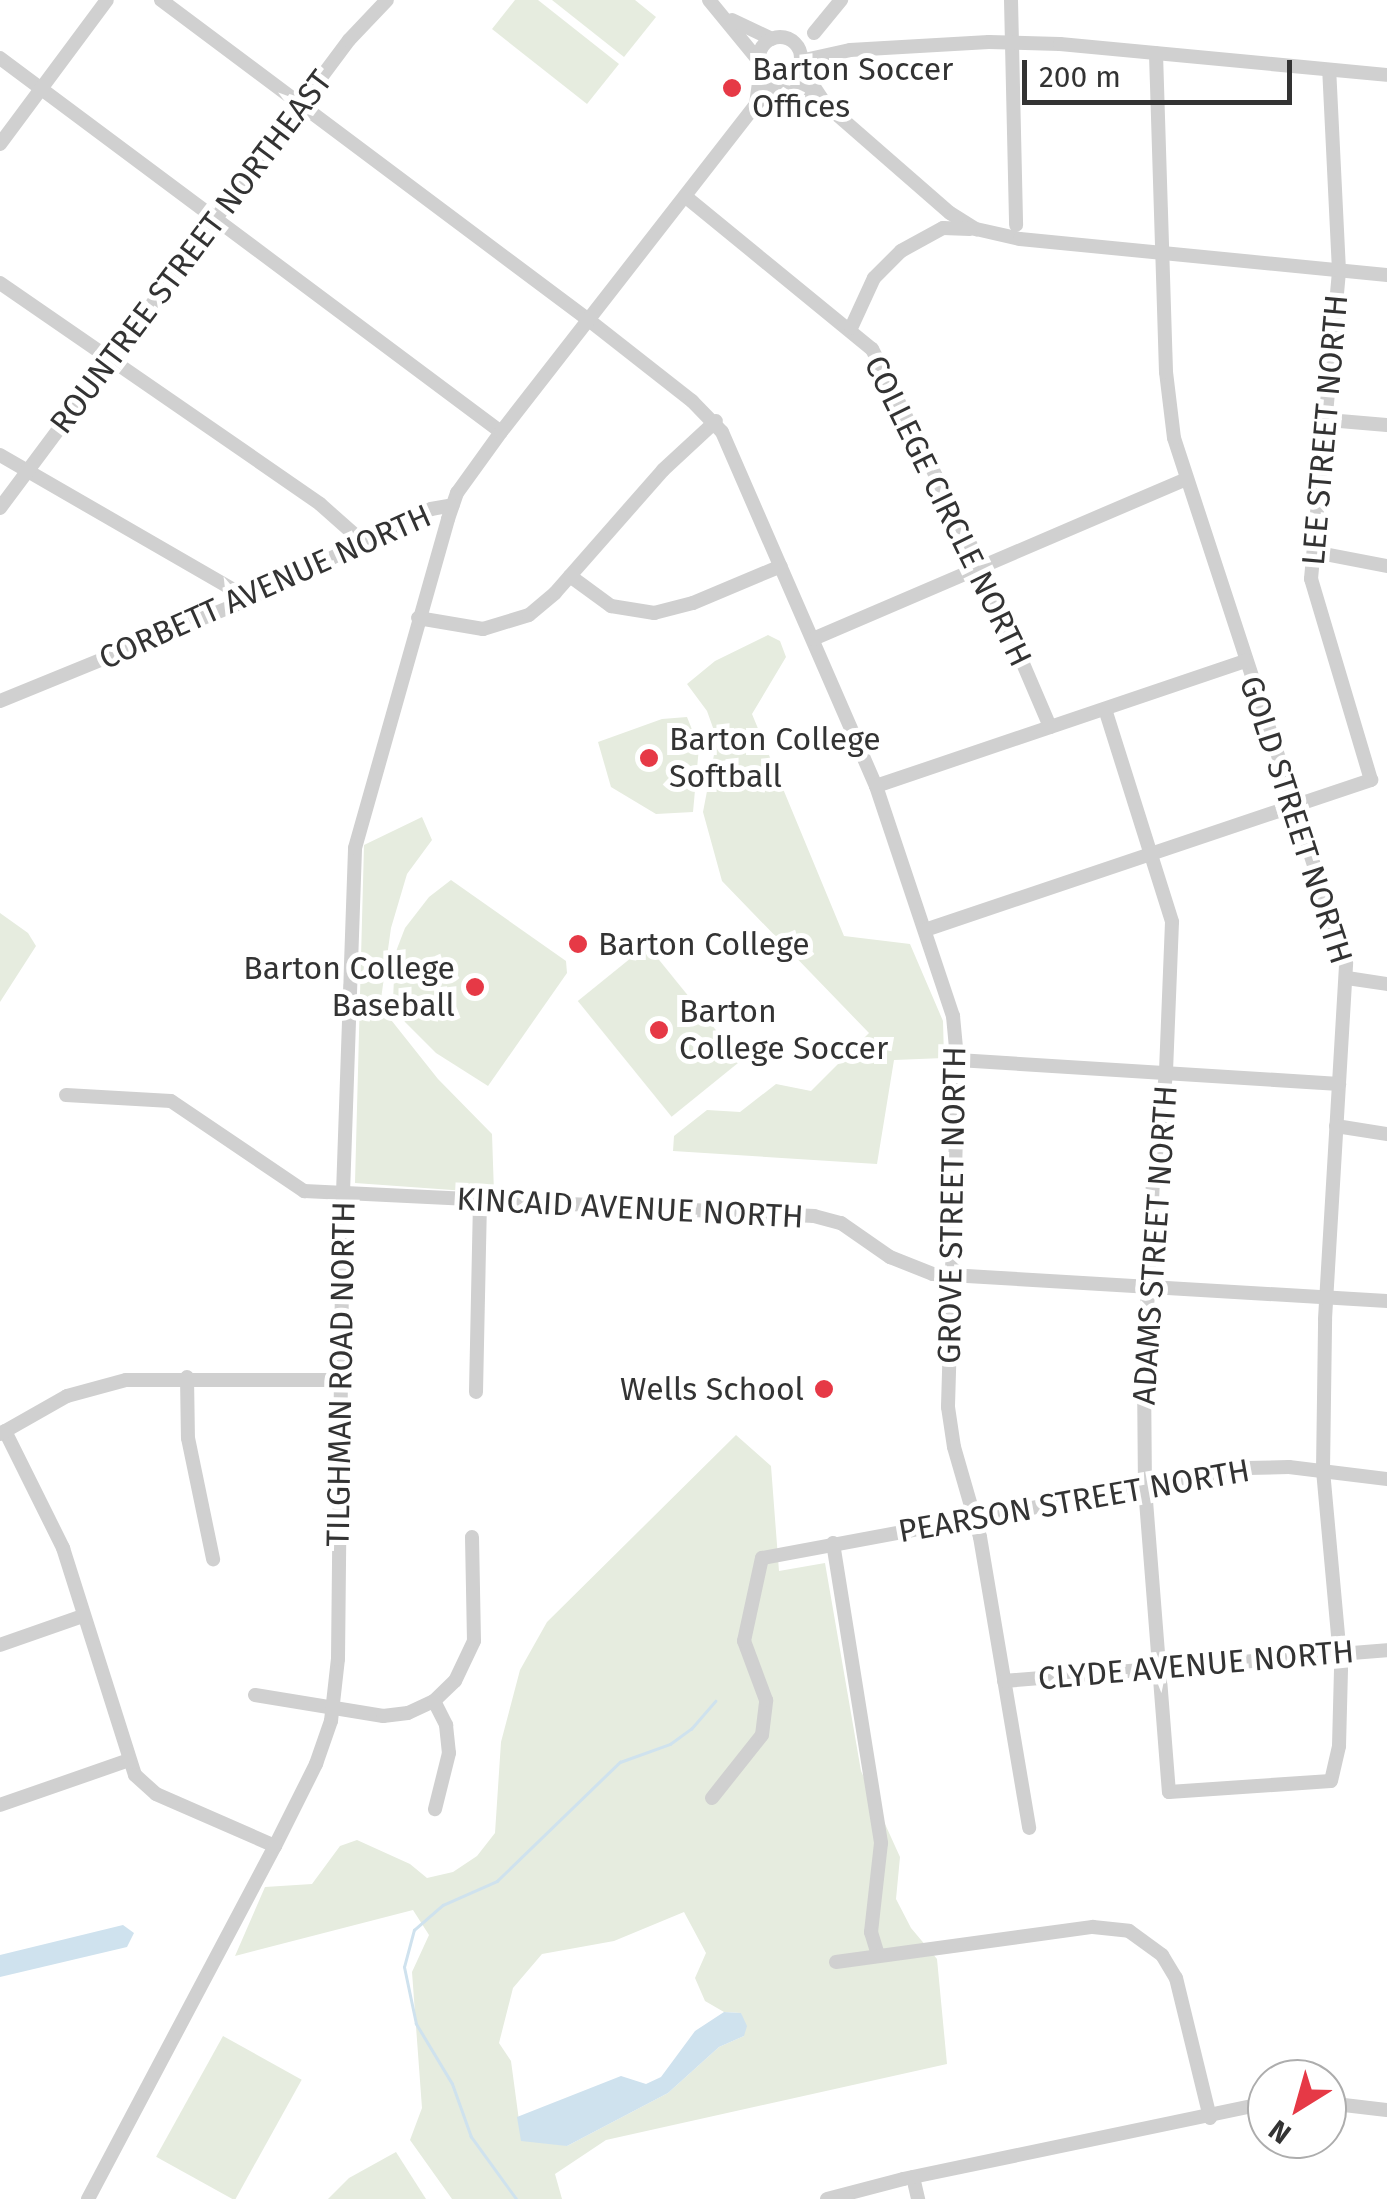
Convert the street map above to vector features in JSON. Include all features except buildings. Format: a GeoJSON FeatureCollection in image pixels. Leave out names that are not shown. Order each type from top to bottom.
{"type":"FeatureCollection","features":[{"type":"Feature","properties":{"kind":"street"},"geometry":{"type":"LineString","coordinates":[[0,144],[107,0]]}},
{"type":"Feature","properties":{"kind":"street","name":"GROVE STREET NORTH"},"geometry":{"type":"LineString","coordinates":[[161,0],[590,320],[716,421],[876,786],[953,1016],[958,1060],[948,1413],[976,1518],[1030,1828]]}},
{"type":"Feature","properties":{"kind":"street","name":"ROUNTREE STREET NORTHEAST"},"geometry":{"type":"LineString","coordinates":[[0,508],[349,40],[387,0]]}},
{"type":"Feature","properties":{"kind":"street"},"geometry":{"type":"LineString","coordinates":[[709,0],[770,76],[783,79],[826,105],[937,202],[976,229]]}},
{"type":"Feature","properties":{"kind":"street"},"geometry":{"type":"LineString","coordinates":[[814,33],[841,0]]}},
{"type":"Feature","properties":{"kind":"street"},"geometry":{"type":"LineString","coordinates":[[1011,0],[1016,225]]}},
{"type":"Feature","properties":{"kind":"street"},"geometry":{"type":"LineString","coordinates":[[724,15],[772,38],[850,50],[1012,43],[1156,52],[1387,75]]}},
{"type":"Feature","properties":{"kind":"street"},"geometry":{"type":"LineString","coordinates":[[760,64],[762,47],[772,38]]}},
{"type":"Feature","properties":{"kind":"street"},"geometry":{"type":"LineString","coordinates":[[792,41],[800,63],[826,105]]}},
{"type":"Feature","properties":{"kind":"street"},"geometry":{"type":"LineString","coordinates":[[783,79],[800,63],[850,50]]}},
{"type":"Feature","properties":{"kind":"street","name":"GOLD STREET NORTH"},"geometry":{"type":"LineString","coordinates":[[1156,52],[1170,412],[1186,479],[1341,945],[1347,978],[1326,1295],[1322,1470],[1340,1654],[1340,1727],[1334,1778],[1311,1784],[1169,1792]]}},
{"type":"Feature","properties":{"kind":"street"},"geometry":{"type":"LineString","coordinates":[[0,58],[501,432]]}},
{"type":"Feature","properties":{"kind":"street","name":"CORBETT AVENUE NORTH"},"geometry":{"type":"LineString","coordinates":[[756,104],[760,64]]}},
{"type":"Feature","properties":{"kind":"street","name":"LEE STREET NORTH"},"geometry":{"type":"LineString","coordinates":[[1294,806],[1371,780],[1317,609],[1312,579],[1339,270],[1329,70]]}},
{"type":"Feature","properties":{"kind":"street","name":"CORBETT AVENUE NORTH"},"geometry":{"type":"LineString","coordinates":[[0,701],[249,598],[430,510],[453,505],[501,432],[756,104],[783,79]]}},
{"type":"Feature","properties":{"kind":"street","name":"COLLEGE CIRCLE NORTH"},"geometry":{"type":"LineString","coordinates":[[686,197],[872,349],[982,568],[1050,727]]}},
{"type":"Feature","properties":{"kind":"street"},"geometry":{"type":"LineString","coordinates":[[937,202],[943,228]]}},
{"type":"Feature","properties":{"kind":"street"},"geometry":{"type":"LineString","coordinates":[[851,328],[874,278],[888,262],[943,228],[1387,276]]}},
{"type":"Feature","properties":{"kind":"street"},"geometry":{"type":"LineString","coordinates":[[0,283],[320,504],[365,544]]}},
{"type":"Feature","properties":{"kind":"street"},"geometry":{"type":"LineString","coordinates":[[1328,420],[1387,426]]}},
{"type":"Feature","properties":{"kind":"street"},"geometry":{"type":"LineString","coordinates":[[418,618],[468,628],[513,624],[544,605],[662,470],[716,421]]}},
{"type":"Feature","properties":{"kind":"street"},"geometry":{"type":"LineString","coordinates":[[0,455],[249,598]]}},
{"type":"Feature","properties":{"kind":"street"},"geometry":{"type":"LineString","coordinates":[[813,639],[1186,479]]}},
{"type":"Feature","properties":{"kind":"street","name":"TILGHMAN ROAD NORTH"},"geometry":{"type":"LineString","coordinates":[[88,2199],[275,1846],[316,1764],[333,1710],[338,1660],[342,1194],[355,848],[453,505]]}},
{"type":"Feature","properties":{"kind":"street"},"geometry":{"type":"LineString","coordinates":[[1314,552],[1387,566]]}},
{"type":"Feature","properties":{"kind":"street"},"geometry":{"type":"LineString","coordinates":[[570,576],[610,606],[654,612],[693,603],[782,566]]}},
{"type":"Feature","properties":{"kind":"street"},"geometry":{"type":"LineString","coordinates":[[876,786],[1246,661]]}},
{"type":"Feature","properties":{"kind":"street","name":"ADAMS STREET NORTH"},"geometry":{"type":"LineString","coordinates":[[1106,708],[1172,922],[1166,1074],[1153,1180],[1145,1488],[1169,1792]]}},
{"type":"Feature","properties":{"kind":"street"},"geometry":{"type":"LineString","coordinates":[[925,930],[1294,806]]}},
{"type":"Feature","properties":{"kind":"street"},"geometry":{"type":"LineString","coordinates":[[1347,978],[1387,984]]}},
{"type":"Feature","properties":{"kind":"street"},"geometry":{"type":"LineString","coordinates":[[958,1060],[1339,1084]]}},
{"type":"Feature","properties":{"kind":"street","name":"KINCAID AVENUE NORTH"},"geometry":{"type":"LineString","coordinates":[[66,1095],[135,1095],[170,1100],[296,1188],[342,1194],[831,1219],[912,1268],[949,1276],[1387,1301]]}},
{"type":"Feature","properties":{"kind":"street"},"geometry":{"type":"LineString","coordinates":[[1336,1126],[1387,1134]]}},
{"type":"Feature","properties":{"kind":"street"},"geometry":{"type":"LineString","coordinates":[[476,1392],[480,1200]]}},
{"type":"Feature","properties":{"kind":"street"},"geometry":{"type":"LineString","coordinates":[[187,1377],[190,1454],[213,1559]]}},
{"type":"Feature","properties":{"kind":"street"},"geometry":{"type":"LineString","coordinates":[[275,1846],[156,1794],[138,1780],[128,1760],[62,1548],[3,1432],[67,1396],[126,1380],[341,1380]]}},
{"type":"Feature","properties":{"kind":"street","name":"PEARSON STREET NORTH"},"geometry":{"type":"LineString","coordinates":[[712,1798],[762,1734],[766,1700],[744,1642],[762,1558],[1260,1466],[1387,1478]]}},
{"type":"Feature","properties":{"kind":"street"},"geometry":{"type":"LineString","coordinates":[[255,1695],[333,1710],[396,1716],[434,1701],[464,1668],[474,1641],[472,1537]]}},
{"type":"Feature","properties":{"kind":"street"},"geometry":{"type":"LineString","coordinates":[[834,1544],[881,1843],[871,1932],[878,1955]]}},
{"type":"Feature","properties":{"kind":"street"},"geometry":{"type":"LineString","coordinates":[[0,1646],[82,1616]]}},
{"type":"Feature","properties":{"kind":"street","name":"CLYDE AVENUE NORTH"},"geometry":{"type":"LineString","coordinates":[[1004,1681],[1387,1650]]}},
{"type":"Feature","properties":{"kind":"street"},"geometry":{"type":"LineString","coordinates":[[434,1701],[446,1725],[450,1752],[435,1809]]}},
{"type":"Feature","properties":{"kind":"street"},"geometry":{"type":"LineString","coordinates":[[0,1805],[128,1760]]}},
{"type":"Feature","properties":{"kind":"street"},"geometry":{"type":"LineString","coordinates":[[836,1962],[1094,1927],[1113,1927],[1139,1936],[1162,1955],[1176,1978],[1210,2118]]}},
{"type":"Feature","properties":{"kind":"street"},"geometry":{"type":"LineString","coordinates":[[1347,2105],[1387,2110]]}},
{"type":"Feature","properties":{"kind":"street"},"geometry":{"type":"LineString","coordinates":[[827,2199],[912,2177],[1247,2108]]}},
{"type":"Feature","properties":{"kind":"street"},"geometry":{"type":"LineString","coordinates":[[912,2177],[918,2199]]}},
{"type":"Feature","properties":{"kind":"shaded area"},"geometry":{"type":"Polygon","coordinates":[[[515,0],[538,0],[619,64],[587,104],[492,29],[515,0]]]}},
{"type":"Feature","properties":{"kind":"shaded area"},"geometry":{"type":"Polygon","coordinates":[[[552,0],[635,0],[656,17],[624,57],[552,0]]]}},
{"type":"Feature","properties":{"kind":"shaded area"},"geometry":{"type":"Polygon","coordinates":[[[768,635],[780,641],[786,657],[752,714],[844,936],[910,944],[943,1021],[944,1058],[894,1060],[877,1164],[673,1151],[674,1136],[707,1110],[740,1112],[776,1084],[811,1091],[869,1033],[722,881],[703,812],[717,739],[707,711],[687,684],[715,661],[768,635]]]}},
{"type":"Feature","properties":{"kind":"shaded area","name":"Barton College Softball"},"geometry":{"type":"Polygon","coordinates":[[[687,717],[699,747],[693,812],[656,814],[611,787],[598,742],[662,719],[687,717]]]}},
{"type":"Feature","properties":{"kind":"shaded area"},"geometry":{"type":"Polygon","coordinates":[[[422,817],[432,840],[407,874],[391,928],[380,1006],[438,1079],[492,1134],[494,1193],[355,1183],[364,845],[422,817]]]}},
{"type":"Feature","properties":{"kind":"shaded area","name":"Barton College Baseball"},"geometry":{"type":"Polygon","coordinates":[[[451,880],[566,961],[567,973],[488,1086],[436,1053],[405,1022],[393,1001],[395,954],[405,928],[429,897],[451,880]]]}},
{"type":"Feature","properties":{"kind":"shaded area"},"geometry":{"type":"Polygon","coordinates":[[[0,913],[28,933],[36,946],[0,1002],[0,913]]]}},
{"type":"Feature","properties":{"kind":"shaded area","name":"Barton College Soccer"},"geometry":{"type":"Polygon","coordinates":[[[647,945],[741,1061],[672,1117],[578,1001],[647,945]]]}},
{"type":"Feature","properties":{"kind":"shaded area"},"geometry":{"type":"Polygon","coordinates":[[[736,1435],[771,1466],[779,1571],[825,1563],[861,1771],[900,1857],[896,1899],[911,1928],[937,1959],[947,2064],[606,2140],[555,2174],[562,2199],[452,2199],[410,2140],[422,2108],[412,1972],[429,1935],[413,1910],[235,1956],[265,1887],[312,1884],[340,1846],[357,1840],[410,1864],[427,1878],[453,1872],[477,1856],[495,1833],[501,1742],[520,1670],[547,1622],[736,1435]],[[684,1912],[614,1941],[542,1954],[513,1988],[499,2043],[511,2061],[520,2128],[567,2146],[668,2093],[719,2047],[744,2036],[741,2013],[724,2012],[705,2001],[695,1978],[706,1953],[684,1912]]]}},
{"type":"Feature","properties":{"kind":"shaded area"},"geometry":{"type":"Polygon","coordinates":[[[223,2036],[302,2080],[236,2199],[156,2157],[223,2036]]]}},
{"type":"Feature","properties":{"kind":"shaded area"},"geometry":{"type":"Polygon","coordinates":[[[396,2152],[426,2199],[328,2199],[349,2178],[396,2152]]]}},
{"type":"Feature","properties":{"kind":"water"},"geometry":{"type":"Polygon","coordinates":[[[123,1925],[134,1933],[127,1947],[0,1977],[0,1955],[123,1925]]]}},
{"type":"Feature","properties":{"kind":"water"},"geometry":{"type":"Polygon","coordinates":[[[724,2012],[741,2013],[747,2026],[744,2036],[719,2047],[668,2093],[567,2146],[521,2141],[517,2117],[621,2076],[646,2084],[661,2077],[695,2031],[724,2012]]]}},
{"type":"Feature","properties":{"kind":"waterway"},"geometry":{"type":"LineString","coordinates":[[516,2199],[471,2137],[452,2084],[416,2024],[404,1967],[414,1930],[443,1905],[497,1881],[620,1762],[670,1744],[691,1729],[715,1701]]}},
{"type":"Feature","properties":{"kind":"place","name":"Barton Soccer Offices"},"geometry":{"type":"Point","coordinates":[732,88]}},
{"type":"Feature","properties":{"kind":"place","name":"Barton College Softball"},"geometry":{"type":"Point","coordinates":[649,758]}},
{"type":"Feature","properties":{"kind":"place","name":"Barton College"},"geometry":{"type":"Point","coordinates":[578,944]}},
{"type":"Feature","properties":{"kind":"place","name":"Barton College Baseball"},"geometry":{"type":"Point","coordinates":[475,987]}},
{"type":"Feature","properties":{"kind":"place","name":"Barton College Soccer"},"geometry":{"type":"Point","coordinates":[659,1030]}},
{"type":"Feature","properties":{"kind":"place","name":"Wells School"},"geometry":{"type":"Point","coordinates":[824,1389]}}]}
